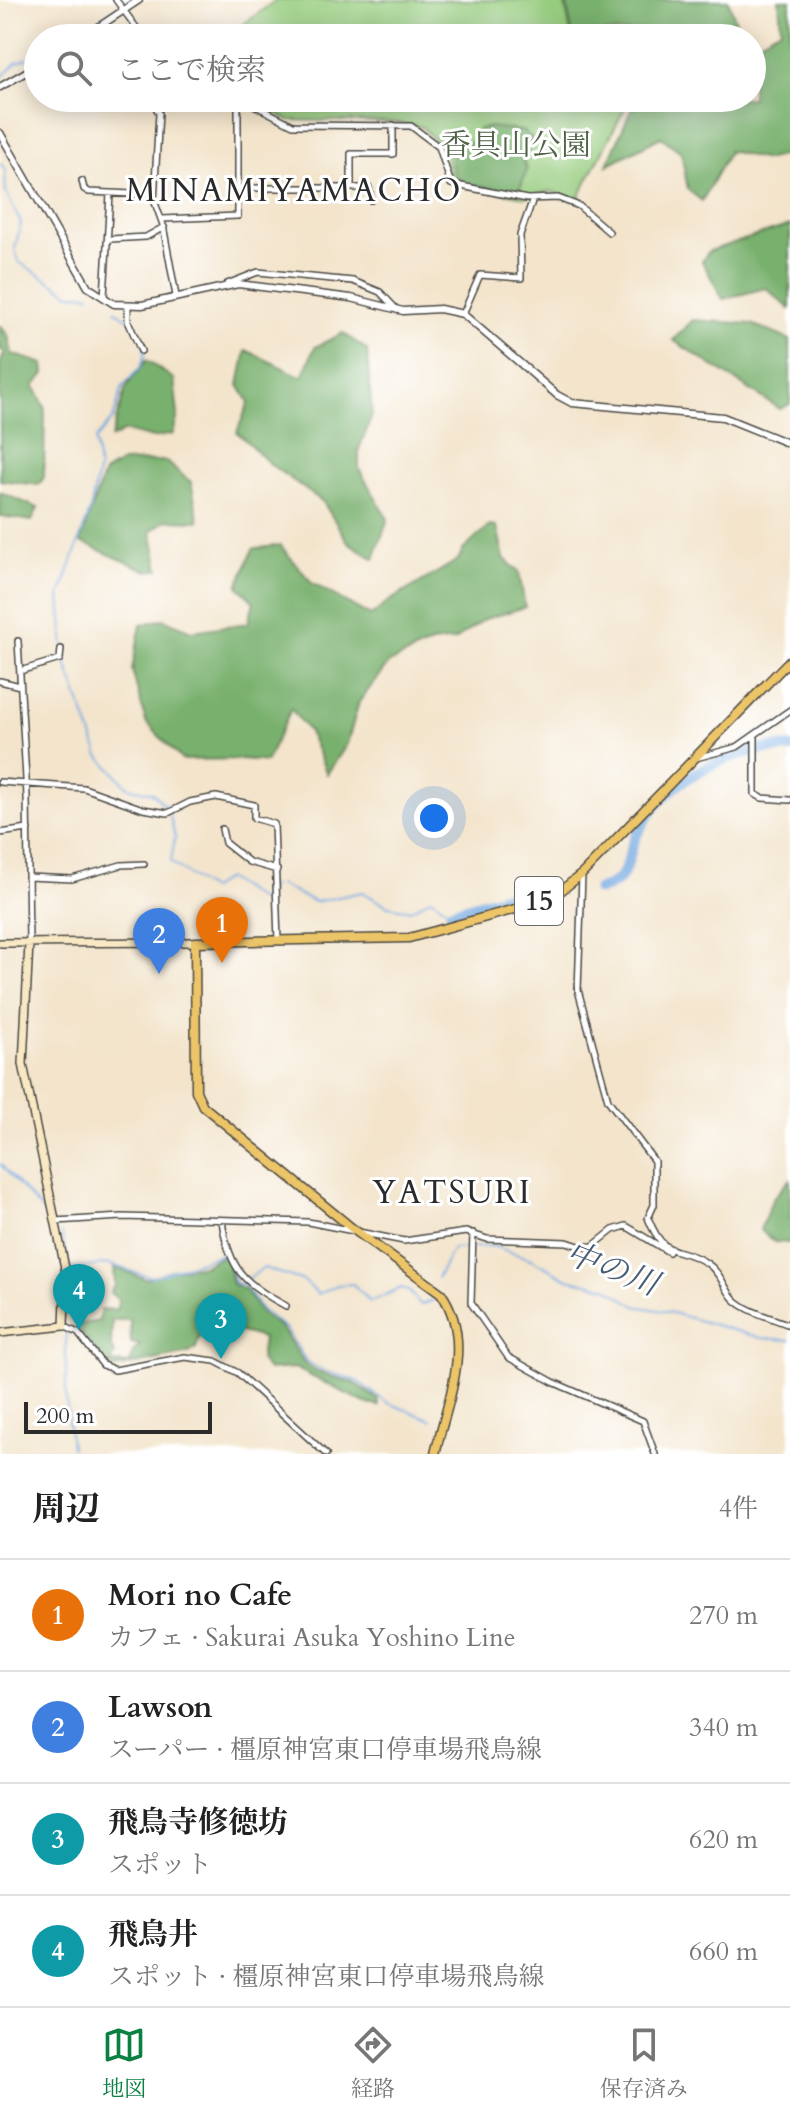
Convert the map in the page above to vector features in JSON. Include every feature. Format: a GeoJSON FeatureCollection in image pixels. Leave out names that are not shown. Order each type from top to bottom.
{"type":"FeatureCollection","features":[{"type":"Feature","properties":{"kind":"main road","name":"15"},"geometry":{"type":"LineString","coordinates":[[195,942],[409,938],[530,905],[558,893],[582,874],[790,660]]}},
{"type":"Feature","properties":{"kind":"main road"},"geometry":{"type":"LineString","coordinates":[[0,943],[195,942],[196,1091],[203,1106],[353,1229],[441,1293],[455,1320],[459,1344],[456,1370],[435,1454]]}},
{"type":"Feature","properties":{"kind":"main road"},"geometry":{"type":"LineString","coordinates":[[0,1333],[64,1326],[66,1273],[52,1222],[23,1064],[29,943]]}},
{"type":"Feature","properties":{"kind":"street"},"geometry":{"type":"LineString","coordinates":[[105,24],[139,0]]}},
{"type":"Feature","properties":{"kind":"street"},"geometry":{"type":"LineString","coordinates":[[116,2],[133,24]]}},
{"type":"Feature","properties":{"kind":"street"},"geometry":{"type":"LineString","coordinates":[[0,87],[24,73]]}},
{"type":"Feature","properties":{"kind":"street"},"geometry":{"type":"LineString","coordinates":[[158,112],[154,195],[164,227],[176,296]]}},
{"type":"Feature","properties":{"kind":"street"},"geometry":{"type":"LineString","coordinates":[[162,219],[238,216],[238,112]]}},
{"type":"Feature","properties":{"kind":"street"},"geometry":{"type":"LineString","coordinates":[[268,112],[293,125],[393,125],[418,129],[435,141],[451,184],[533,199],[553,197],[574,203],[609,232]]}},
{"type":"Feature","properties":{"kind":"street"},"geometry":{"type":"LineString","coordinates":[[351,188],[351,154],[393,154],[393,125]]}},
{"type":"Feature","properties":{"kind":"street"},"geometry":{"type":"LineString","coordinates":[[0,133],[88,287],[104,298],[128,306],[227,284],[258,272],[353,281],[380,292],[398,310]]}},
{"type":"Feature","properties":{"kind":"street"},"geometry":{"type":"LineString","coordinates":[[82,181],[87,191],[154,195]]}},
{"type":"Feature","properties":{"kind":"street"},"geometry":{"type":"LineString","coordinates":[[238,188],[369,188],[371,200]]}},
{"type":"Feature","properties":{"kind":"street"},"geometry":{"type":"LineString","coordinates":[[104,298],[110,239],[110,194]]}},
{"type":"Feature","properties":{"kind":"street"},"geometry":{"type":"LineString","coordinates":[[463,314],[480,275],[521,278],[520,235],[533,199]]}},
{"type":"Feature","properties":{"kind":"street"},"geometry":{"type":"LineString","coordinates":[[110,239],[146,237],[164,227]]}},
{"type":"Feature","properties":{"kind":"street"},"geometry":{"type":"LineString","coordinates":[[227,284],[351,298],[417,313],[440,309],[463,314],[557,395],[572,403],[723,417],[790,444]]}},
{"type":"Feature","properties":{"kind":"street"},"geometry":{"type":"LineString","coordinates":[[128,306],[128,319],[141,351]]}},
{"type":"Feature","properties":{"kind":"street"},"geometry":{"type":"LineString","coordinates":[[18,641],[28,829],[29,943]]}},
{"type":"Feature","properties":{"kind":"street"},"geometry":{"type":"LineString","coordinates":[[20,671],[60,659],[61,649]]}},
{"type":"Feature","properties":{"kind":"street"},"geometry":{"type":"LineString","coordinates":[[0,681],[20,686]]}},
{"type":"Feature","properties":{"kind":"street"},"geometry":{"type":"LineString","coordinates":[[693,758],[720,754],[755,737],[790,710]]}},
{"type":"Feature","properties":{"kind":"street"},"geometry":{"type":"LineString","coordinates":[[755,737],[755,794],[762,798],[790,800]]}},
{"type":"Feature","properties":{"kind":"street"},"geometry":{"type":"LineString","coordinates":[[0,782],[84,788],[143,809],[170,812],[190,802],[216,797],[254,805],[254,818],[274,824],[278,941]]}},
{"type":"Feature","properties":{"kind":"street"},"geometry":{"type":"LineString","coordinates":[[0,833],[28,829]]}},
{"type":"Feature","properties":{"kind":"street"},"geometry":{"type":"LineString","coordinates":[[222,829],[225,843],[249,862],[277,870]]}},
{"type":"Feature","properties":{"kind":"street"},"geometry":{"type":"LineString","coordinates":[[28,877],[72,879],[121,865],[144,864]]}},
{"type":"Feature","properties":{"kind":"street"},"geometry":{"type":"LineString","coordinates":[[582,874],[578,990],[608,1100],[654,1161],[654,1205],[648,1218],[669,1252]]}},
{"type":"Feature","properties":{"kind":"street"},"geometry":{"type":"LineString","coordinates":[[52,1222],[122,1217],[308,1222],[404,1241],[473,1233],[487,1239],[593,1246],[613,1230],[626,1226],[669,1252],[708,1265],[733,1298],[790,1325]]}},
{"type":"Feature","properties":{"kind":"street"},"geometry":{"type":"LineString","coordinates":[[222,1221],[226,1247],[248,1284],[286,1306]]}},
{"type":"Feature","properties":{"kind":"street"},"geometry":{"type":"LineString","coordinates":[[473,1233],[471,1303],[508,1357],[553,1382],[643,1421],[655,1454]]}},
{"type":"Feature","properties":{"kind":"street"},"geometry":{"type":"LineString","coordinates":[[64,1326],[78,1333],[110,1369],[185,1357],[215,1361],[238,1373],[255,1393],[293,1420],[326,1454]]}},
{"type":"Feature","properties":{"kind":"green space"},"geometry":{"type":"Polygon","coordinates":[[[276,0],[564,0],[569,24],[244,24],[276,0]]]}},
{"type":"Feature","properties":{"kind":"green space"},"geometry":{"type":"Polygon","coordinates":[[[566,0],[728,0],[737,24],[570,24],[566,0]]]}},
{"type":"Feature","properties":{"kind":"green space"},"geometry":{"type":"Polygon","coordinates":[[[779,0],[790,0],[790,153],[766,160],[729,151],[702,201],[688,190],[681,152],[661,137],[607,165],[630,112],[766,112],[766,37],[781,29],[779,0]]]}},
{"type":"Feature","properties":{"kind":"green space","name":"香具山公園"},"geometry":{"type":"Polygon","coordinates":[[[274,112],[623,112],[577,201],[551,191],[525,197],[466,186],[450,177],[445,151],[422,127],[393,122],[288,120],[274,112]]]}},
{"type":"Feature","properties":{"kind":"green space"},"geometry":{"type":"Polygon","coordinates":[[[491,127],[523,131],[533,139],[529,153],[521,156],[527,170],[518,193],[468,184],[454,175],[449,144],[460,140],[470,143],[479,129],[491,127]]]}},
{"type":"Feature","properties":{"kind":"green space"},"geometry":{"type":"Polygon","coordinates":[[[790,225],[790,309],[766,288],[723,299],[702,261],[709,251],[790,225]]]}},
{"type":"Feature","properties":{"kind":"green space"},"geometry":{"type":"Polygon","coordinates":[[[693,320],[752,324],[790,340],[790,404],[780,409],[673,340],[693,320]]]}},
{"type":"Feature","properties":{"kind":"green space"},"geometry":{"type":"Polygon","coordinates":[[[0,326],[8,335],[12,354],[44,364],[45,374],[34,386],[45,407],[44,477],[39,485],[0,480],[0,364],[5,352],[0,349],[0,326]]]}},
{"type":"Feature","properties":{"kind":"green space"},"geometry":{"type":"Polygon","coordinates":[[[343,333],[367,350],[372,416],[359,449],[359,469],[388,519],[374,559],[348,542],[323,502],[271,465],[237,432],[249,402],[239,385],[246,350],[302,377],[315,347],[343,333]]]}},
{"type":"Feature","properties":{"kind":"green space"},"geometry":{"type":"Polygon","coordinates":[[[146,360],[174,379],[178,415],[173,434],[153,438],[125,431],[111,438],[126,387],[146,360]]]}},
{"type":"Feature","properties":{"kind":"green space"},"geometry":{"type":"Polygon","coordinates":[[[165,461],[191,482],[199,521],[166,520],[151,531],[159,569],[148,571],[80,542],[104,473],[122,462],[165,461]]]}},
{"type":"Feature","properties":{"kind":"green space"},"geometry":{"type":"Polygon","coordinates":[[[0,492],[38,508],[32,521],[0,516],[0,492]]]}},
{"type":"Feature","properties":{"kind":"green space"},"geometry":{"type":"Polygon","coordinates":[[[489,526],[497,527],[504,558],[519,572],[525,607],[485,619],[455,640],[431,643],[389,663],[359,702],[347,744],[327,774],[309,732],[291,709],[266,762],[243,759],[182,760],[146,722],[132,670],[141,625],[163,619],[192,631],[248,623],[254,602],[238,586],[253,549],[280,545],[312,583],[371,616],[389,601],[458,560],[463,550],[489,526]]]}},
{"type":"Feature","properties":{"kind":"green space"},"geometry":{"type":"Polygon","coordinates":[[[790,1179],[790,1243],[775,1242],[760,1230],[772,1200],[790,1179]]]}},
{"type":"Feature","properties":{"kind":"green space"},"geometry":{"type":"Polygon","coordinates":[[[222,1256],[227,1259],[232,1284],[245,1289],[263,1315],[281,1327],[305,1364],[320,1373],[354,1383],[378,1399],[379,1406],[367,1404],[295,1368],[268,1370],[260,1360],[263,1338],[219,1326],[201,1333],[196,1348],[189,1353],[115,1368],[106,1364],[80,1331],[80,1324],[99,1321],[101,1310],[117,1309],[118,1299],[110,1293],[115,1285],[114,1267],[146,1279],[171,1270],[204,1265],[222,1256]],[[112,1320],[111,1346],[115,1353],[111,1363],[130,1364],[133,1352],[140,1345],[131,1343],[130,1320],[112,1320]]]}},
{"type":"Feature","properties":{"kind":"waterway"},"geometry":{"type":"LineString","coordinates":[[92,24],[127,0]]}},
{"type":"Feature","properties":{"kind":"waterway"},"geometry":{"type":"LineString","coordinates":[[0,79],[16,63],[24,60]]}},
{"type":"Feature","properties":{"kind":"waterway"},"geometry":{"type":"LineString","coordinates":[[0,163],[5,170],[6,193],[21,223],[15,249],[19,262],[70,294],[90,295]]}},
{"type":"Feature","properties":{"kind":"waterway"},"geometry":{"type":"LineString","coordinates":[[115,310],[132,321],[142,335],[145,354],[140,368],[123,386],[113,419],[95,440],[99,468],[90,510],[60,596],[65,660],[99,756],[128,787],[153,793],[168,809],[175,837],[171,862],[207,888],[211,889],[226,878],[261,901],[273,885]]}},
{"type":"Feature","properties":{"kind":"waterway"},"geometry":{"type":"LineString","coordinates":[[598,890],[609,886],[622,875],[633,843],[649,814],[682,782],[723,760],[745,753],[790,748]]}},
{"type":"Feature","properties":{"kind":"waterway"},"geometry":{"type":"LineString","coordinates":[[279,885],[315,902],[362,892],[388,906],[411,910],[431,898],[451,912]]}},
{"type":"Feature","properties":{"kind":"waterway"},"geometry":{"type":"LineString","coordinates":[[451,912],[512,894],[547,892]]}},
{"type":"Feature","properties":{"kind":"waterway"},"geometry":{"type":"LineString","coordinates":[[0,1164],[48,1217]]}},
{"type":"Feature","properties":{"kind":"waterway"},"geometry":{"type":"LineString","coordinates":[[61,1233],[70,1269],[108,1264],[151,1277],[223,1254],[229,1258],[234,1282],[238,1285],[264,1268],[304,1281],[318,1294],[337,1285],[353,1284],[370,1302],[401,1288],[409,1291],[421,1305],[434,1300]]}},
{"type":"Feature","properties":{"kind":"waterway","name":"中の川"},"geometry":{"type":"LineString","coordinates":[[437,1278],[453,1249],[493,1246],[531,1259],[568,1279],[606,1287],[635,1306],[669,1312],[761,1338],[790,1340]]}},
{"type":"Feature","properties":{"kind":"waterway"},"geometry":{"type":"LineString","coordinates":[[243,1283],[261,1310],[286,1329],[306,1361],[321,1370],[357,1381],[386,1402],[432,1420]]}},
{"type":"Feature","properties":{"kind":"waterway"},"geometry":{"type":"LineString","coordinates":[[66,1330],[66,1397],[71,1448]]}},
{"type":"Feature","properties":{"kind":"place","name":"Mori no Cafe"},"geometry":{"type":"Point","coordinates":[222,963]}},
{"type":"Feature","properties":{"kind":"place","name":"Lawson"},"geometry":{"type":"Point","coordinates":[159,974]}},
{"type":"Feature","properties":{"kind":"place","name":"飛鳥井"},"geometry":{"type":"Point","coordinates":[79,1330]}},
{"type":"Feature","properties":{"kind":"place","name":"飛鳥寺修徳坊"},"geometry":{"type":"Point","coordinates":[221,1359]}},
{"type":"Feature","properties":{"kind":"district","name":"MINAMIYAMACHO"},"geometry":{"type":"Point","coordinates":[294,191]}},
{"type":"Feature","properties":{"kind":"district","name":"YATSURI"},"geometry":{"type":"Point","coordinates":[452,1193]}}]}
